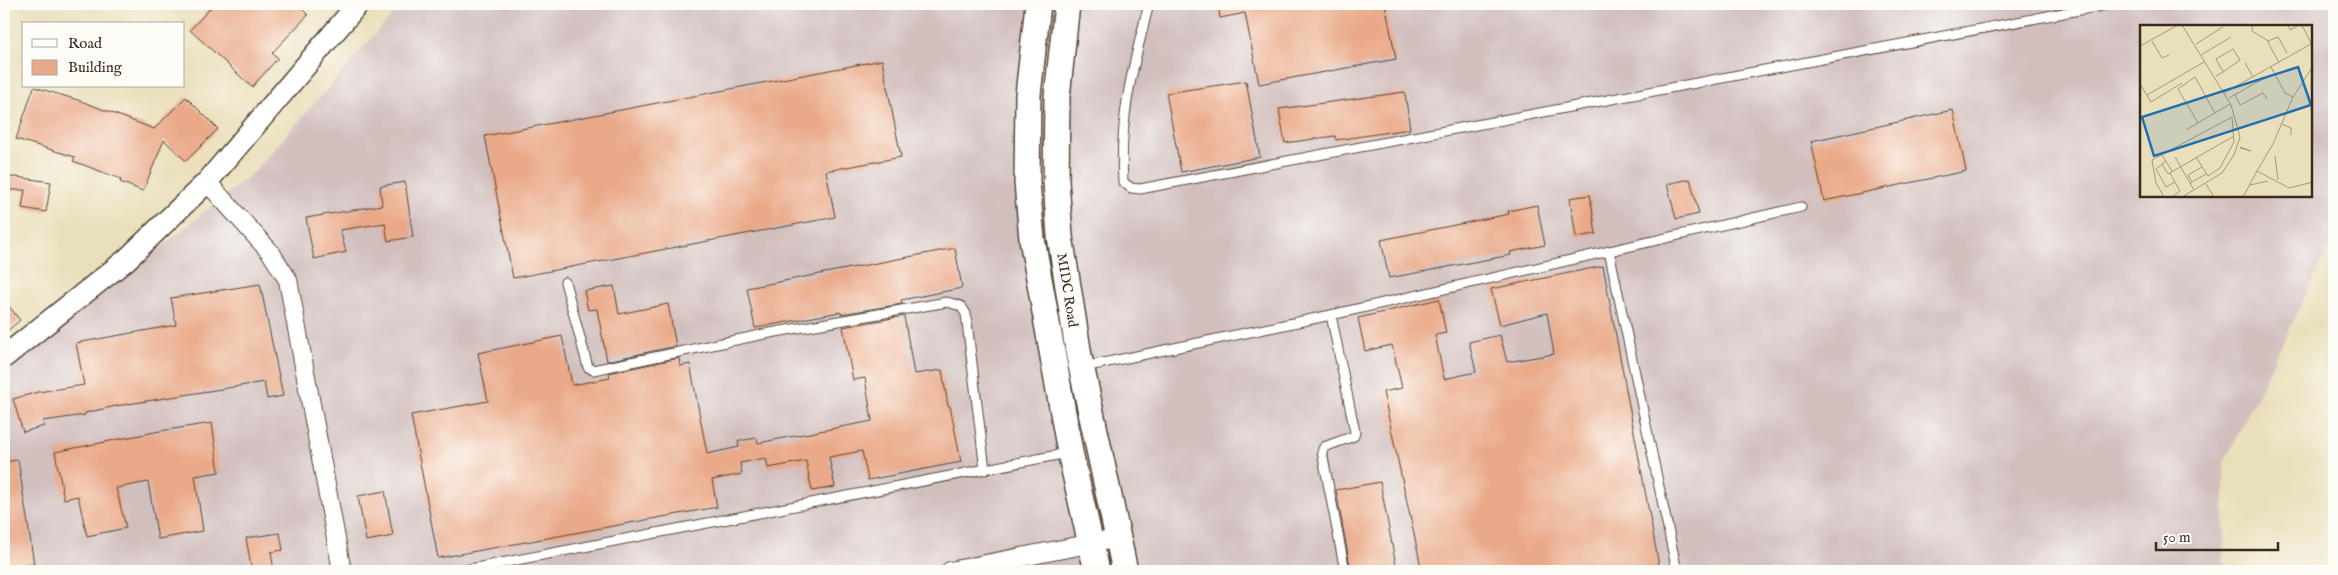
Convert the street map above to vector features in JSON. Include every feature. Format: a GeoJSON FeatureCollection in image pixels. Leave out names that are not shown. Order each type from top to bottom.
{"type":"FeatureCollection","features":[{"type":"Feature","properties":{"kind":"main road","name":"MIDC Road"},"geometry":{"type":"LineString","coordinates":[[1038,4],[1028,95],[1028,182],[1032,239],[1070,452],[1097,571]]}},
{"type":"Feature","properties":{"kind":"main road","name":"MIDC Road"},"geometry":{"type":"LineString","coordinates":[[1067,4],[1057,97],[1056,181],[1060,236],[1081,368],[1125,571]]}},
{"type":"Feature","properties":{"kind":"street"},"geometry":{"type":"LineString","coordinates":[[4,357],[126,260],[207,182],[358,4]]}},
{"type":"Feature","properties":{"kind":"street"},"geometry":{"type":"LineString","coordinates":[[207,182],[271,253],[288,280],[342,571]]}},
{"type":"Feature","properties":{"kind":"street"},"geometry":{"type":"LineString","coordinates":[[950,571],[1119,538]]}},
{"type":"Feature","properties":{"kind":"lane"},"geometry":{"type":"LineString","coordinates":[[1149,4],[1130,79],[1121,148],[1122,182],[1131,188],[1140,189],[2111,4]]}},
{"type":"Feature","properties":{"kind":"lane"},"geometry":{"type":"LineString","coordinates":[[1081,368],[1332,315],[1801,207]]}},
{"type":"Feature","properties":{"kind":"lane"},"geometry":{"type":"LineString","coordinates":[[1608,251],[1677,571]]}},
{"type":"Feature","properties":{"kind":"lane"},"geometry":{"type":"LineString","coordinates":[[566,282],[588,367],[593,370],[770,333],[947,302],[962,306],[966,314],[985,470]]}},
{"type":"Feature","properties":{"kind":"lane"},"geometry":{"type":"LineString","coordinates":[[1332,315],[1355,432],[1354,436],[1324,447],[1322,452],[1345,571]]}},
{"type":"Feature","properties":{"kind":"lane"},"geometry":{"type":"LineString","coordinates":[[460,571],[1070,452]]}},
{"type":"Feature","properties":{"kind":"shaded area"},"geometry":{"type":"Polygon","coordinates":[[[402,4],[2334,4],[2334,237],[2224,463],[2224,571],[4,571],[4,374],[253,173],[402,4]]]}},
{"type":"Feature","properties":{"kind":"building"},"geometry":{"type":"Polygon","coordinates":[[[214,4],[297,4],[308,15],[272,53],[278,58],[252,87],[190,30],[214,4]]]}},
{"type":"Feature","properties":{"kind":"building"},"geometry":{"type":"Polygon","coordinates":[[[1218,4],[1385,4],[1396,59],[1259,84],[1245,13],[1220,18],[1218,4]]]}},
{"type":"Feature","properties":{"kind":"building"},"geometry":{"type":"Polygon","coordinates":[[[882,60],[901,157],[826,171],[835,217],[513,278],[485,136],[882,60]]]}},
{"type":"Feature","properties":{"kind":"building"},"geometry":{"type":"Polygon","coordinates":[[[1246,81],[1260,157],[1181,172],[1166,93],[1246,81]]]}},
{"type":"Feature","properties":{"kind":"building"},"geometry":{"type":"Polygon","coordinates":[[[34,88],[78,100],[154,129],[186,97],[218,129],[186,161],[164,140],[143,191],[120,182],[121,179],[73,161],[75,157],[16,139],[34,88]]]}},
{"type":"Feature","properties":{"kind":"building"},"geometry":{"type":"Polygon","coordinates":[[[1405,92],[1410,129],[1336,140],[1335,136],[1285,143],[1279,109],[1405,92]]]}},
{"type":"Feature","properties":{"kind":"building"},"geometry":{"type":"Polygon","coordinates":[[[1953,110],[1966,171],[1824,201],[1811,141],[1953,110]]]}},
{"type":"Feature","properties":{"kind":"building"},"geometry":{"type":"Polygon","coordinates":[[[15,177],[51,182],[46,212],[22,208],[25,190],[4,190],[4,178],[15,177]]]}},
{"type":"Feature","properties":{"kind":"building"},"geometry":{"type":"Polygon","coordinates":[[[1690,179],[1699,214],[1676,219],[1667,184],[1690,179]]]}},
{"type":"Feature","properties":{"kind":"building"},"geometry":{"type":"Polygon","coordinates":[[[405,182],[413,237],[388,241],[385,223],[340,230],[346,252],[314,259],[306,218],[382,205],[380,186],[405,182]]]}},
{"type":"Feature","properties":{"kind":"building"},"geometry":{"type":"Polygon","coordinates":[[[1590,195],[1596,234],[1576,237],[1570,198],[1590,195]]]}},
{"type":"Feature","properties":{"kind":"building"},"geometry":{"type":"Polygon","coordinates":[[[1537,205],[1545,245],[1510,252],[1511,255],[1389,278],[1381,240],[1509,214],[1508,211],[1537,205]]]}},
{"type":"Feature","properties":{"kind":"building"},"geometry":{"type":"Polygon","coordinates":[[[955,248],[962,288],[901,300],[902,304],[841,314],[840,312],[755,328],[747,288],[955,248]]]}},
{"type":"Feature","properties":{"kind":"building"},"geometry":{"type":"Polygon","coordinates":[[[1603,266],[1660,571],[1422,571],[1383,392],[1402,388],[1392,345],[1365,351],[1358,318],[1439,299],[1446,333],[1435,335],[1444,379],[1476,372],[1469,342],[1500,335],[1507,362],[1554,354],[1547,313],[1500,325],[1491,289],[1603,266]]]}},
{"type":"Feature","properties":{"kind":"building"},"geometry":{"type":"Polygon","coordinates":[[[260,284],[283,396],[267,399],[264,382],[116,406],[85,413],[85,415],[43,421],[44,426],[23,432],[13,399],[38,392],[84,385],[76,343],[176,325],[171,298],[260,284]]]}},
{"type":"Feature","properties":{"kind":"building"},"geometry":{"type":"Polygon","coordinates":[[[614,286],[619,314],[668,304],[676,346],[607,361],[597,309],[588,310],[584,291],[614,286]]]}},
{"type":"Feature","properties":{"kind":"building"},"geometry":{"type":"Polygon","coordinates":[[[4,300],[20,320],[4,334],[4,300]]]}},
{"type":"Feature","properties":{"kind":"building"},"geometry":{"type":"Polygon","coordinates":[[[904,316],[914,374],[942,370],[961,462],[868,480],[862,451],[829,457],[835,487],[812,491],[806,461],[768,468],[766,458],[740,463],[742,474],[712,480],[717,507],[438,558],[411,415],[488,401],[478,353],[562,336],[572,385],[610,378],[609,373],[679,358],[680,366],[690,364],[707,454],[739,447],[738,441],[757,438],[758,443],[872,421],[865,378],[853,380],[843,327],[904,316]]]}},
{"type":"Feature","properties":{"kind":"building"},"geometry":{"type":"Polygon","coordinates":[[[212,423],[219,472],[195,476],[203,531],[158,539],[148,482],[116,488],[126,528],[87,536],[78,496],[64,499],[55,452],[160,431],[212,423]]]}},
{"type":"Feature","properties":{"kind":"building"},"geometry":{"type":"Polygon","coordinates":[[[18,460],[34,564],[4,569],[4,462],[18,460]]]}},
{"type":"Feature","properties":{"kind":"building"},"geometry":{"type":"Polygon","coordinates":[[[1380,482],[1397,571],[1351,571],[1336,490],[1380,482]]]}},
{"type":"Feature","properties":{"kind":"building"},"geometry":{"type":"Polygon","coordinates":[[[385,491],[393,536],[366,541],[358,496],[385,491]]]}},
{"type":"Feature","properties":{"kind":"building"},"geometry":{"type":"Polygon","coordinates":[[[280,533],[283,550],[271,552],[274,571],[252,571],[246,538],[280,533]]]}}]}
